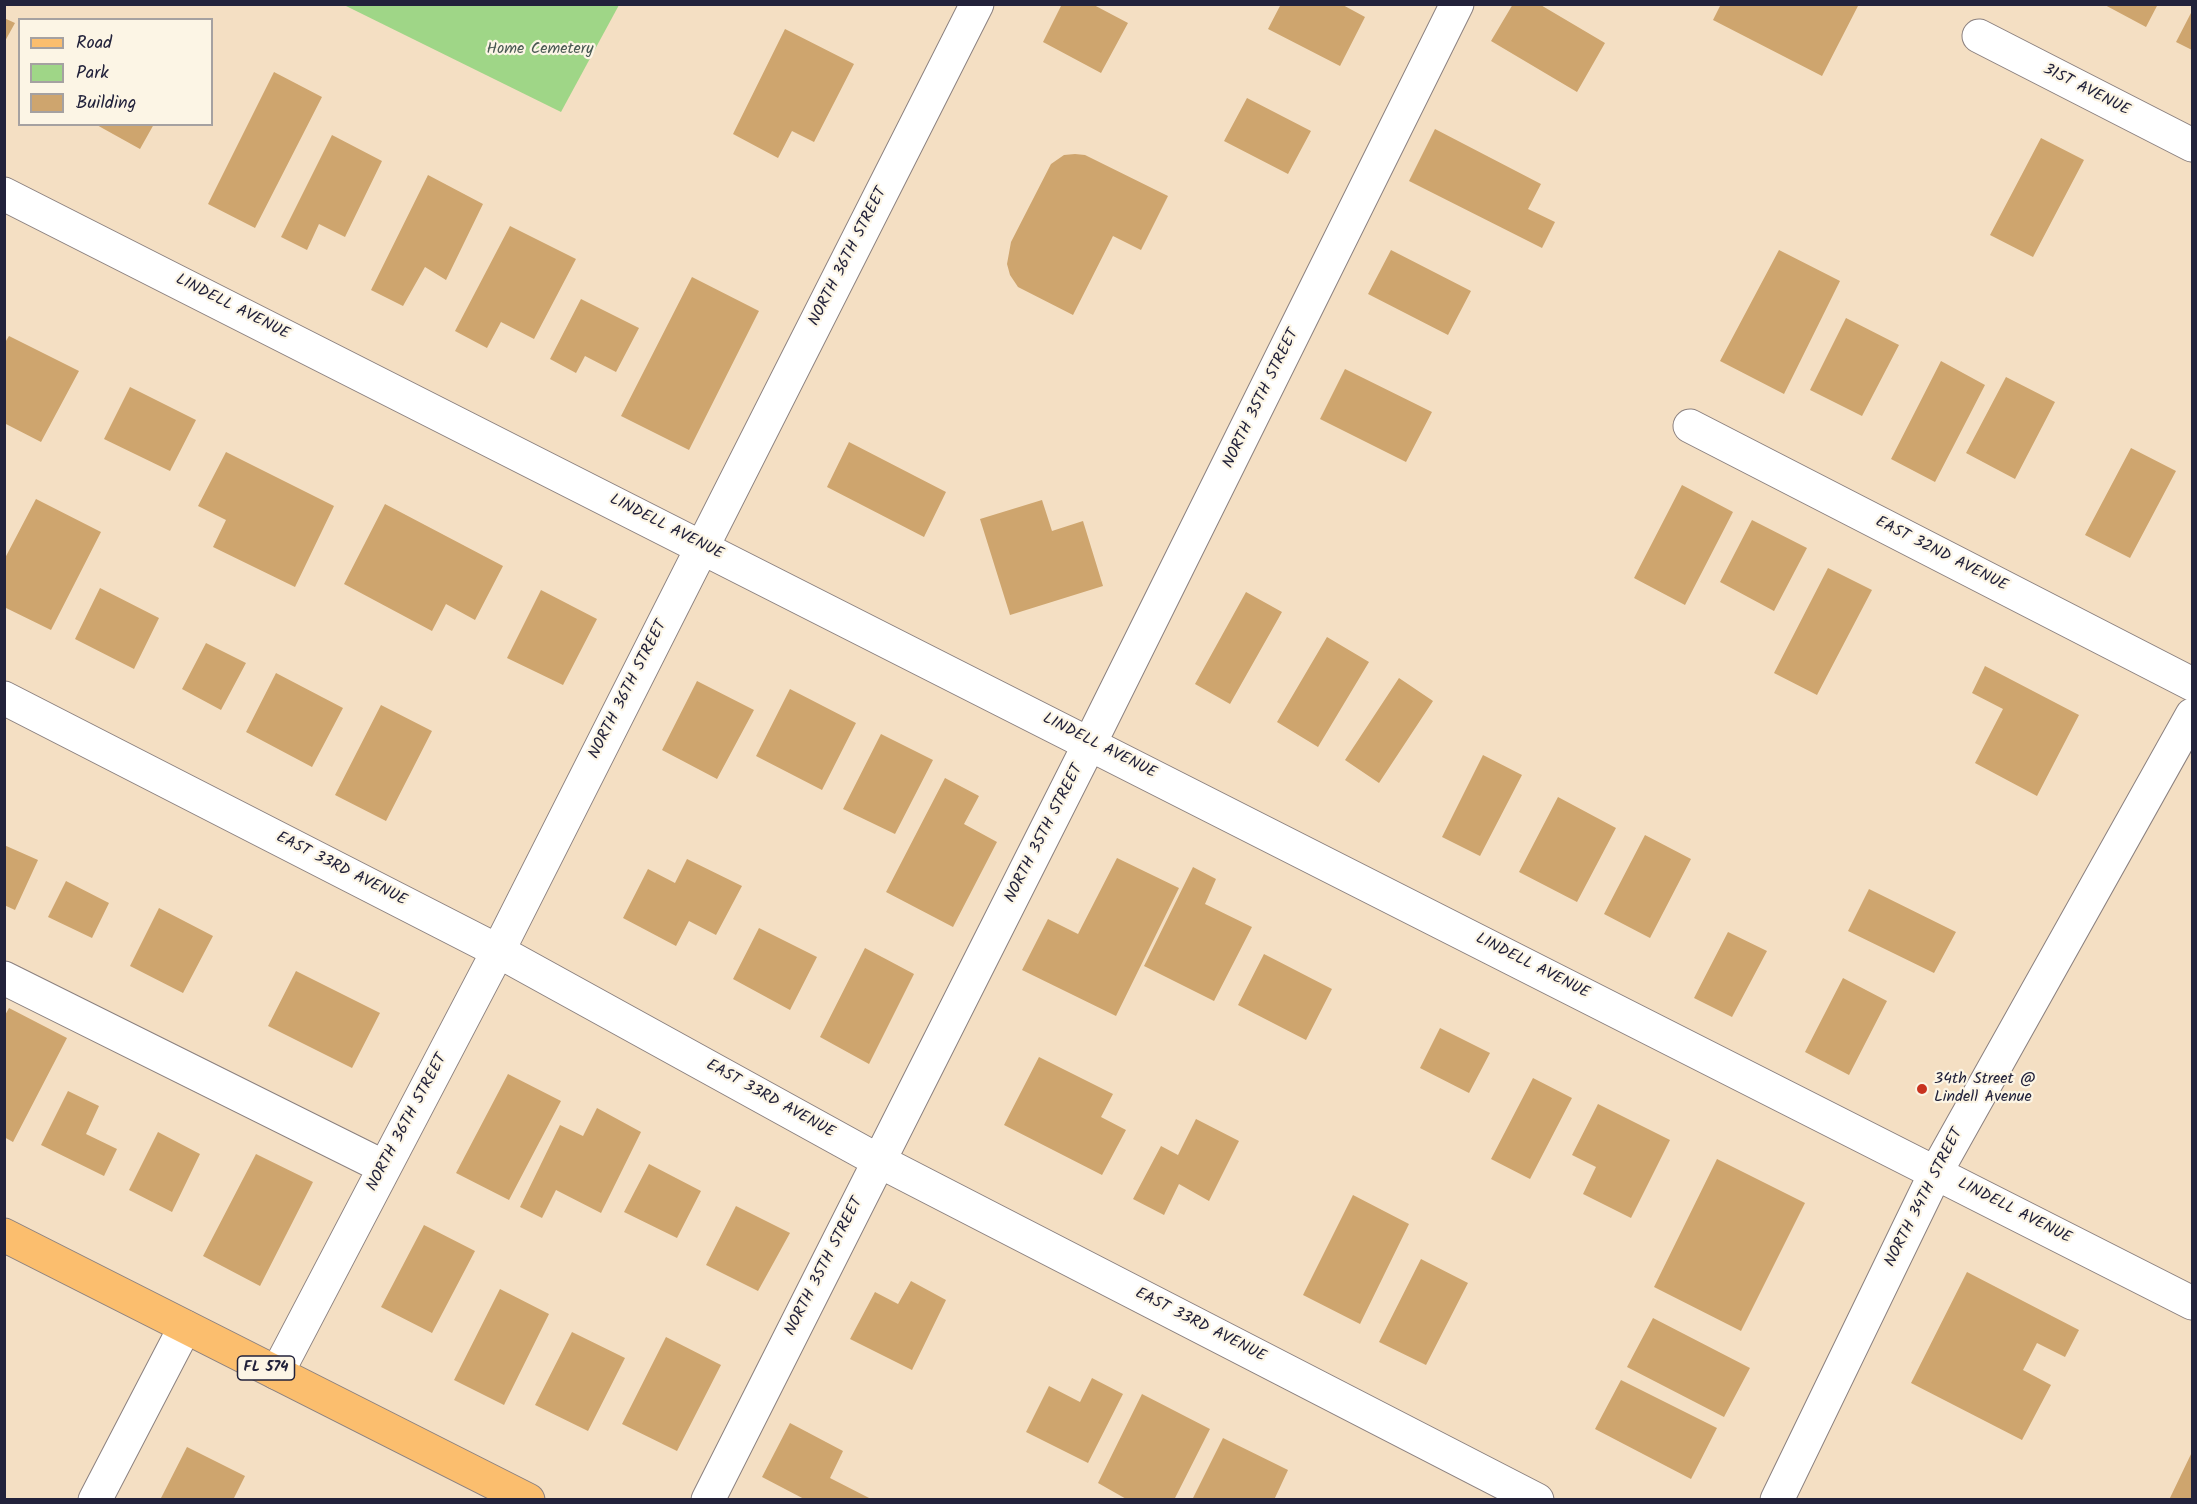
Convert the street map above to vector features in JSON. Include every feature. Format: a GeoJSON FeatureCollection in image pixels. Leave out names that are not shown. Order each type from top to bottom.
{"type":"FeatureCollection","features":[{"type":"Feature","properties":{"kind":"main road","name":"FL 574"},"geometry":{"type":"LineString","coordinates":[[4,1235],[519,1498]]}},
{"type":"Feature","properties":{"kind":"street","name":"NORTH 36TH STREET"},"geometry":{"type":"LineString","coordinates":[[277,1373],[498,951],[977,4]]}},
{"type":"Feature","properties":{"kind":"street","name":"NORTH 35TH STREET"},"geometry":{"type":"LineString","coordinates":[[708,1500],[1090,743],[1457,4]]}},
{"type":"Feature","properties":{"kind":"street","name":"31ST AVENUE"},"geometry":{"type":"LineString","coordinates":[[1979,36],[2193,145]]}},
{"type":"Feature","properties":{"kind":"street","name":"LINDELL AVENUE"},"geometry":{"type":"LineString","coordinates":[[4,194],[2193,1303]]}},
{"type":"Feature","properties":{"kind":"street","name":"EAST 32ND AVENUE"},"geometry":{"type":"LineString","coordinates":[[1690,426],[2193,684]]}},
{"type":"Feature","properties":{"kind":"street","name":"EAST 33RD AVENUE"},"geometry":{"type":"LineString","coordinates":[[4,698],[498,951],[879,1161],[1535,1499]]}},
{"type":"Feature","properties":{"kind":"street","name":"NORTH 34TH STREET"},"geometry":{"type":"LineString","coordinates":[[1777,1500],[1936,1172],[2193,715]]}},
{"type":"Feature","properties":{"kind":"street"},"geometry":{"type":"LineString","coordinates":[[4,978],[384,1167]]}},
{"type":"Feature","properties":{"kind":"street"},"geometry":{"type":"LineString","coordinates":[[95,1500],[185,1327]]}},
{"type":"Feature","properties":{"kind":"green space","name":"Home Cemetery"},"geometry":{"type":"Polygon","coordinates":[[[344,5],[619,5],[561,112],[344,5]]]}},
{"type":"Feature","properties":{"kind":"building"},"geometry":{"type":"Polygon","coordinates":[[[1062,4],[1092,4],[1128,23],[1101,73],[1043,42],[1062,4]]]}},
{"type":"Feature","properties":{"kind":"building"},"geometry":{"type":"Polygon","coordinates":[[[1281,4],[1341,4],[1365,17],[1340,66],[1268,29],[1281,4]]]}},
{"type":"Feature","properties":{"kind":"building"},"geometry":{"type":"Polygon","coordinates":[[[1513,4],[1539,4],[1605,43],[1577,92],[1491,41],[1513,4]]]}},
{"type":"Feature","properties":{"kind":"building"},"geometry":{"type":"Polygon","coordinates":[[[1721,4],[1859,4],[1822,76],[1713,20],[1721,4]]]}},
{"type":"Feature","properties":{"kind":"building"},"geometry":{"type":"Polygon","coordinates":[[[2103,4],[2158,4],[2146,27],[2103,4]]]}},
{"type":"Feature","properties":{"kind":"building"},"geometry":{"type":"Polygon","coordinates":[[[2192,11],[2192,50],[2176,42],[2192,11]]]}},
{"type":"Feature","properties":{"kind":"building"},"geometry":{"type":"Polygon","coordinates":[[[4,18],[15,23],[4,43],[4,18]]]}},
{"type":"Feature","properties":{"kind":"building"},"geometry":{"type":"Polygon","coordinates":[[[785,29],[854,64],[814,142],[792,131],[778,158],[733,134],[785,29]]]}},
{"type":"Feature","properties":{"kind":"building"},"geometry":{"type":"Polygon","coordinates":[[[274,72],[322,97],[255,228],[208,204],[274,72]]]}},
{"type":"Feature","properties":{"kind":"building"},"geometry":{"type":"Polygon","coordinates":[[[1247,98],[1311,131],[1288,174],[1224,141],[1247,98]]]}},
{"type":"Feature","properties":{"kind":"building"},"geometry":{"type":"Polygon","coordinates":[[[99,126],[153,126],[140,149],[99,126]]]}},
{"type":"Feature","properties":{"kind":"building"},"geometry":{"type":"Polygon","coordinates":[[[1435,129],[1541,184],[1528,209],[1555,222],[1542,248],[1409,181],[1435,129]]]}},
{"type":"Feature","properties":{"kind":"building"},"geometry":{"type":"Polygon","coordinates":[[[332,135],[382,161],[345,237],[319,224],[307,250],[281,237],[332,135]]]}},
{"type":"Feature","properties":{"kind":"building"},"geometry":{"type":"Polygon","coordinates":[[[2041,138],[2084,160],[2033,257],[1990,235],[2041,138]]]}},
{"type":"Feature","properties":{"kind":"building"},"geometry":{"type":"Polygon","coordinates":[[[1064,155],[1085,155],[1168,196],[1141,250],[1113,236],[1073,315],[1018,287],[1010,275],[1007,264],[1011,242],[1051,164],[1064,155]]]}},
{"type":"Feature","properties":{"kind":"building"},"geometry":{"type":"Polygon","coordinates":[[[428,175],[483,204],[446,280],[425,267],[403,306],[371,290],[428,175]]]}},
{"type":"Feature","properties":{"kind":"building"},"geometry":{"type":"Polygon","coordinates":[[[510,226],[576,259],[534,339],[501,322],[487,348],[455,331],[510,226]]]}},
{"type":"Feature","properties":{"kind":"building"},"geometry":{"type":"Polygon","coordinates":[[[1391,250],[1471,291],[1448,335],[1368,294],[1391,250]]]}},
{"type":"Feature","properties":{"kind":"building"},"geometry":{"type":"Polygon","coordinates":[[[1779,250],[1840,281],[1784,394],[1720,361],[1779,250]]]}},
{"type":"Feature","properties":{"kind":"building"},"geometry":{"type":"Polygon","coordinates":[[[692,277],[759,311],[689,450],[621,416],[692,277]]]}},
{"type":"Feature","properties":{"kind":"building"},"geometry":{"type":"Polygon","coordinates":[[[581,299],[639,328],[616,372],[585,356],[576,373],[550,359],[581,299]]]}},
{"type":"Feature","properties":{"kind":"building"},"geometry":{"type":"Polygon","coordinates":[[[1846,318],[1899,345],[1862,416],[1810,390],[1846,318]]]}},
{"type":"Feature","properties":{"kind":"building"},"geometry":{"type":"Polygon","coordinates":[[[9,336],[79,371],[41,442],[4,423],[4,344],[9,336]]]}},
{"type":"Feature","properties":{"kind":"building"},"geometry":{"type":"Polygon","coordinates":[[[1941,361],[1985,385],[1935,482],[1891,459],[1941,361]]]}},
{"type":"Feature","properties":{"kind":"building"},"geometry":{"type":"Polygon","coordinates":[[[1345,369],[1432,412],[1406,462],[1320,419],[1345,369]]]}},
{"type":"Feature","properties":{"kind":"building"},"geometry":{"type":"Polygon","coordinates":[[[2006,377],[2055,402],[2015,479],[1966,453],[2006,377]]]}},
{"type":"Feature","properties":{"kind":"building"},"geometry":{"type":"Polygon","coordinates":[[[130,387],[196,420],[170,471],[104,439],[130,387]]]}},
{"type":"Feature","properties":{"kind":"building"},"geometry":{"type":"Polygon","coordinates":[[[849,442],[946,492],[924,537],[827,487],[849,442]]]}},
{"type":"Feature","properties":{"kind":"building"},"geometry":{"type":"Polygon","coordinates":[[[2131,448],[2176,471],[2130,558],[2085,535],[2131,448]]]}},
{"type":"Feature","properties":{"kind":"building"},"geometry":{"type":"Polygon","coordinates":[[[226,452],[334,506],[295,587],[213,547],[226,520],[198,506],[226,452]]]}},
{"type":"Feature","properties":{"kind":"building"},"geometry":{"type":"Polygon","coordinates":[[[1682,485],[1733,512],[1685,605],[1634,578],[1682,485]]]}},
{"type":"Feature","properties":{"kind":"building"},"geometry":{"type":"Polygon","coordinates":[[[36,499],[101,532],[51,630],[4,607],[4,560],[36,499]]]}},
{"type":"Feature","properties":{"kind":"building"},"geometry":{"type":"Polygon","coordinates":[[[1042,500],[1052,531],[1083,521],[1103,586],[1010,615],[980,519],[1042,500]]]}},
{"type":"Feature","properties":{"kind":"building"},"geometry":{"type":"Polygon","coordinates":[[[385,504],[503,566],[475,620],[446,604],[432,631],[344,584],[385,504]]]}},
{"type":"Feature","properties":{"kind":"building"},"geometry":{"type":"Polygon","coordinates":[[[1752,520],[1807,548],[1774,611],[1720,582],[1752,520]]]}},
{"type":"Feature","properties":{"kind":"building"},"geometry":{"type":"Polygon","coordinates":[[[1828,568],[1872,590],[1817,695],[1774,673],[1828,568]]]}},
{"type":"Feature","properties":{"kind":"building"},"geometry":{"type":"Polygon","coordinates":[[[100,588],[159,618],[134,669],[75,639],[100,588]]]}},
{"type":"Feature","properties":{"kind":"building"},"geometry":{"type":"Polygon","coordinates":[[[541,590],[597,619],[563,685],[507,658],[541,590]]]}},
{"type":"Feature","properties":{"kind":"building"},"geometry":{"type":"Polygon","coordinates":[[[1246,592],[1282,612],[1230,704],[1195,684],[1246,592]]]}},
{"type":"Feature","properties":{"kind":"building"},"geometry":{"type":"Polygon","coordinates":[[[1327,637],[1369,662],[1318,747],[1277,722],[1327,637]]]}},
{"type":"Feature","properties":{"kind":"building"},"geometry":{"type":"Polygon","coordinates":[[[206,643],[246,663],[221,710],[182,689],[206,643]]]}},
{"type":"Feature","properties":{"kind":"building"},"geometry":{"type":"Polygon","coordinates":[[[1985,666],[2079,715],[2037,796],[1975,763],[2003,709],[1972,693],[1985,666]]]}},
{"type":"Feature","properties":{"kind":"building"},"geometry":{"type":"Polygon","coordinates":[[[276,673],[343,708],[312,767],[246,732],[276,673]]]}},
{"type":"Feature","properties":{"kind":"building"},"geometry":{"type":"Polygon","coordinates":[[[1399,678],[1433,701],[1379,783],[1345,760],[1399,678]]]}},
{"type":"Feature","properties":{"kind":"building"},"geometry":{"type":"Polygon","coordinates":[[[697,681],[754,710],[717,779],[662,750],[697,681]]]}},
{"type":"Feature","properties":{"kind":"building"},"geometry":{"type":"Polygon","coordinates":[[[790,689],[856,723],[822,790],[756,756],[790,689]]]}},
{"type":"Feature","properties":{"kind":"building"},"geometry":{"type":"Polygon","coordinates":[[[381,705],[432,731],[386,821],[335,795],[381,705]]]}},
{"type":"Feature","properties":{"kind":"building"},"geometry":{"type":"Polygon","coordinates":[[[881,734],[933,760],[895,834],[843,809],[881,734]]]}},
{"type":"Feature","properties":{"kind":"building"},"geometry":{"type":"Polygon","coordinates":[[[1483,755],[1522,775],[1480,856],[1442,837],[1483,755]]]}},
{"type":"Feature","properties":{"kind":"building"},"geometry":{"type":"Polygon","coordinates":[[[945,778],[979,796],[964,824],[997,842],[953,927],[886,892],[945,778]]]}},
{"type":"Feature","properties":{"kind":"building"},"geometry":{"type":"Polygon","coordinates":[[[1558,797],[1616,828],[1577,902],[1519,872],[1558,797]]]}},
{"type":"Feature","properties":{"kind":"building"},"geometry":{"type":"Polygon","coordinates":[[[1645,835],[1691,859],[1650,938],[1604,914],[1645,835]]]}},
{"type":"Feature","properties":{"kind":"building"},"geometry":{"type":"Polygon","coordinates":[[[4,845],[38,860],[15,910],[4,905],[4,845]]]}},
{"type":"Feature","properties":{"kind":"building"},"geometry":{"type":"Polygon","coordinates":[[[1117,858],[1179,888],[1116,1016],[1022,970],[1048,919],[1078,934],[1117,858]]]}},
{"type":"Feature","properties":{"kind":"building"},"geometry":{"type":"Polygon","coordinates":[[[687,859],[742,886],[716,935],[689,921],[676,946],[623,918],[648,869],[675,883],[687,859]]]}},
{"type":"Feature","properties":{"kind":"building"},"geometry":{"type":"Polygon","coordinates":[[[1193,867],[1216,879],[1205,904],[1252,927],[1214,1001],[1144,966],[1193,867]]]}},
{"type":"Feature","properties":{"kind":"building"},"geometry":{"type":"Polygon","coordinates":[[[66,881],[109,903],[92,938],[48,917],[66,881]]]}},
{"type":"Feature","properties":{"kind":"building"},"geometry":{"type":"Polygon","coordinates":[[[1869,889],[1956,932],[1934,973],[1848,931],[1869,889]]]}},
{"type":"Feature","properties":{"kind":"building"},"geometry":{"type":"Polygon","coordinates":[[[159,908],[213,936],[183,993],[130,966],[159,908]]]}},
{"type":"Feature","properties":{"kind":"building"},"geometry":{"type":"Polygon","coordinates":[[[759,928],[817,957],[790,1010],[733,979],[759,928]]]}},
{"type":"Feature","properties":{"kind":"building"},"geometry":{"type":"Polygon","coordinates":[[[1728,932],[1767,951],[1732,1017],[1694,998],[1728,932]]]}},
{"type":"Feature","properties":{"kind":"building"},"geometry":{"type":"Polygon","coordinates":[[[865,948],[914,974],[869,1064],[820,1037],[865,948]]]}},
{"type":"Feature","properties":{"kind":"building"},"geometry":{"type":"Polygon","coordinates":[[[1264,954],[1332,989],[1306,1040],[1238,1005],[1264,954]]]}},
{"type":"Feature","properties":{"kind":"building"},"geometry":{"type":"Polygon","coordinates":[[[296,971],[380,1013],[352,1068],[268,1026],[296,971]]]}},
{"type":"Feature","properties":{"kind":"building"},"geometry":{"type":"Polygon","coordinates":[[[1843,978],[1887,1001],[1849,1075],[1805,1052],[1843,978]]]}},
{"type":"Feature","properties":{"kind":"building"},"geometry":{"type":"Polygon","coordinates":[[[9,1008],[67,1038],[13,1142],[4,1137],[4,1017],[9,1008]]]}},
{"type":"Feature","properties":{"kind":"building"},"geometry":{"type":"Polygon","coordinates":[[[1440,1028],[1490,1053],[1469,1093],[1420,1068],[1440,1028]]]}},
{"type":"Feature","properties":{"kind":"building"},"geometry":{"type":"Polygon","coordinates":[[[1039,1057],[1113,1094],[1101,1117],[1126,1130],[1102,1175],[1004,1125],[1039,1057]]]}},
{"type":"Feature","properties":{"kind":"building"},"geometry":{"type":"Polygon","coordinates":[[[508,1074],[561,1101],[509,1200],[456,1173],[508,1074]]]}},
{"type":"Feature","properties":{"kind":"building"},"geometry":{"type":"Polygon","coordinates":[[[1533,1078],[1572,1098],[1530,1179],[1491,1159],[1533,1078]]]}},
{"type":"Feature","properties":{"kind":"building"},"geometry":{"type":"Polygon","coordinates":[[[68,1091],[99,1106],[86,1134],[117,1149],[104,1176],[41,1145],[68,1091]]]}},
{"type":"Feature","properties":{"kind":"building"},"geometry":{"type":"Polygon","coordinates":[[[1598,1104],[1670,1140],[1631,1218],[1583,1194],[1596,1167],[1572,1155],[1598,1104]]]}},
{"type":"Feature","properties":{"kind":"building"},"geometry":{"type":"Polygon","coordinates":[[[597,1108],[641,1132],[601,1213],[556,1190],[542,1218],[520,1207],[560,1125],[583,1136],[597,1108]]]}},
{"type":"Feature","properties":{"kind":"building"},"geometry":{"type":"Polygon","coordinates":[[[1196,1119],[1239,1141],[1209,1201],[1179,1184],[1164,1215],[1133,1199],[1161,1146],[1178,1155],[1196,1119]]]}},
{"type":"Feature","properties":{"kind":"building"},"geometry":{"type":"Polygon","coordinates":[[[158,1132],[200,1154],[172,1212],[129,1190],[158,1132]]]}},
{"type":"Feature","properties":{"kind":"building"},"geometry":{"type":"Polygon","coordinates":[[[256,1154],[313,1182],[260,1286],[203,1256],[256,1154]]]}},
{"type":"Feature","properties":{"kind":"building"},"geometry":{"type":"Polygon","coordinates":[[[1717,1159],[1805,1203],[1741,1331],[1654,1287],[1717,1159]]]}},
{"type":"Feature","properties":{"kind":"building"},"geometry":{"type":"Polygon","coordinates":[[[649,1164],[701,1191],[677,1238],[624,1212],[649,1164]]]}},
{"type":"Feature","properties":{"kind":"building"},"geometry":{"type":"Polygon","coordinates":[[[1353,1195],[1409,1224],[1360,1324],[1303,1295],[1353,1195]]]}},
{"type":"Feature","properties":{"kind":"building"},"geometry":{"type":"Polygon","coordinates":[[[736,1206],[790,1233],[758,1291],[706,1265],[736,1206]]]}},
{"type":"Feature","properties":{"kind":"building"},"geometry":{"type":"Polygon","coordinates":[[[424,1225],[475,1251],[432,1333],[381,1307],[424,1225]]]}},
{"type":"Feature","properties":{"kind":"building"},"geometry":{"type":"Polygon","coordinates":[[[1421,1259],[1468,1283],[1426,1365],[1379,1342],[1421,1259]]]}},
{"type":"Feature","properties":{"kind":"building"},"geometry":{"type":"Polygon","coordinates":[[[1967,1272],[2079,1330],[2065,1357],[2037,1343],[2023,1370],[2051,1385],[2022,1440],[1911,1383],[1967,1272]]]}},
{"type":"Feature","properties":{"kind":"building"},"geometry":{"type":"Polygon","coordinates":[[[911,1281],[946,1300],[912,1370],[850,1339],[875,1292],[898,1304],[911,1281]]]}},
{"type":"Feature","properties":{"kind":"building"},"geometry":{"type":"Polygon","coordinates":[[[500,1289],[549,1314],[504,1405],[454,1380],[500,1289]]]}},
{"type":"Feature","properties":{"kind":"building"},"geometry":{"type":"Polygon","coordinates":[[[1653,1318],[1750,1368],[1724,1417],[1627,1367],[1653,1318]]]}},
{"type":"Feature","properties":{"kind":"building"},"geometry":{"type":"Polygon","coordinates":[[[572,1332],[625,1358],[588,1431],[535,1405],[572,1332]]]}},
{"type":"Feature","properties":{"kind":"building"},"geometry":{"type":"Polygon","coordinates":[[[666,1337],[721,1365],[677,1451],[622,1424],[666,1337]]]}},
{"type":"Feature","properties":{"kind":"building"},"geometry":{"type":"Polygon","coordinates":[[[1092,1378],[1123,1394],[1088,1463],[1026,1432],[1049,1386],[1080,1402],[1092,1378]]]}},
{"type":"Feature","properties":{"kind":"building"},"geometry":{"type":"Polygon","coordinates":[[[1621,1380],[1717,1428],[1691,1479],[1595,1429],[1621,1380]]]}},
{"type":"Feature","properties":{"kind":"building"},"geometry":{"type":"Polygon","coordinates":[[[1142,1394],[1210,1429],[1174,1500],[1128,1500],[1098,1483],[1142,1394]]]}},
{"type":"Feature","properties":{"kind":"building"},"geometry":{"type":"Polygon","coordinates":[[[790,1423],[843,1451],[830,1478],[873,1500],[806,1500],[762,1477],[790,1423]]]}},
{"type":"Feature","properties":{"kind":"building"},"geometry":{"type":"Polygon","coordinates":[[[1223,1438],[1288,1470],[1274,1500],[1192,1500],[1223,1438]]]}},
{"type":"Feature","properties":{"kind":"building"},"geometry":{"type":"Polygon","coordinates":[[[187,1447],[245,1476],[233,1500],[160,1500],[187,1447]]]}},
{"type":"Feature","properties":{"kind":"building"},"geometry":{"type":"Polygon","coordinates":[[[2192,1452],[2192,1500],[2169,1500],[2192,1452]]]}},
{"type":"Feature","properties":{"kind":"place","name":"34th Street @ Lindell Avenue"},"geometry":{"type":"Point","coordinates":[1922,1089]}}]}
